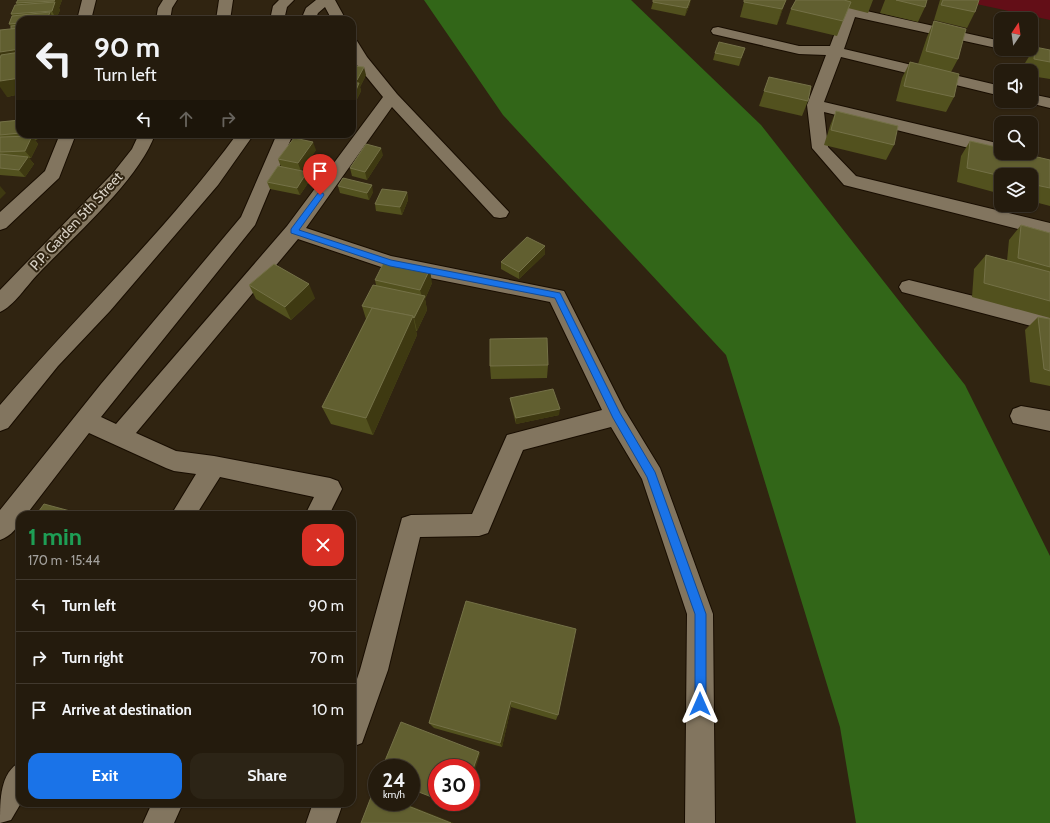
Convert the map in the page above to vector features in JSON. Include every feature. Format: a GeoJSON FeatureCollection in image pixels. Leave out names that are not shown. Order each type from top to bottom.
{"type":"FeatureCollection","features":[{"type":"Feature","properties":{"kind":"street"},"geometry":{"type":"LineString","coordinates":[[85,16],[89,0]]}},
{"type":"Feature","properties":{"kind":"street"},"geometry":{"type":"LineString","coordinates":[[164,16],[165,8],[170,0]]}},
{"type":"Feature","properties":{"kind":"street"},"geometry":{"type":"LineString","coordinates":[[224,16],[226,0]]}},
{"type":"Feature","properties":{"kind":"street"},"geometry":{"type":"LineString","coordinates":[[278,16],[280,6],[286,0]]}},
{"type":"Feature","properties":{"kind":"street"},"geometry":{"type":"LineString","coordinates":[[309,16],[311,11],[324,0]]}},
{"type":"Feature","properties":{"kind":"street"},"geometry":{"type":"LineString","coordinates":[[328,0],[337,16]]}},
{"type":"Feature","properties":{"kind":"street"},"geometry":{"type":"LineString","coordinates":[[809,0],[850,12],[994,43]]}},
{"type":"Feature","properties":{"kind":"street"},"geometry":{"type":"LineString","coordinates":[[850,12],[815,105],[820,148],[850,181],[1050,230]]}},
{"type":"Feature","properties":{"kind":"street"},"geometry":{"type":"LineString","coordinates":[[718,31],[799,50],[835,51],[994,89]]}},
{"type":"Feature","properties":{"kind":"street"},"geometry":{"type":"LineString","coordinates":[[356,52],[360,59],[391,97],[500,212]]}},
{"type":"Feature","properties":{"kind":"street"},"geometry":{"type":"LineString","coordinates":[[1038,53],[1050,56]]}},
{"type":"Feature","properties":{"kind":"street"},"geometry":{"type":"LineString","coordinates":[[120,435],[294,231],[391,97]]}},
{"type":"Feature","properties":{"kind":"street"},"geometry":{"type":"LineString","coordinates":[[1038,100],[1050,103]]}},
{"type":"Feature","properties":{"kind":"street"},"geometry":{"type":"LineString","coordinates":[[815,105],[994,148]]}},
{"type":"Feature","properties":{"kind":"street"},"geometry":{"type":"LineString","coordinates":[[0,223],[53,174],[66,138]]}},
{"type":"Feature","properties":{"kind":"street","name":"P.P. Garden 5th Street"},"geometry":{"type":"LineString","coordinates":[[0,304],[14,287],[98,202],[143,147],[146,138]]}},
{"type":"Feature","properties":{"kind":"street"},"geometry":{"type":"LineString","coordinates":[[0,421],[50,360],[103,306],[171,229],[212,181],[243,138]]}},
{"type":"Feature","properties":{"kind":"street"},"geometry":{"type":"LineString","coordinates":[[0,529],[109,390],[249,220],[283,138]]}},
{"type":"Feature","properties":{"kind":"street"},"geometry":{"type":"LineString","coordinates":[[294,231],[390,263],[558,296],[616,416],[652,475],[700,614],[700,823]]}},
{"type":"Feature","properties":{"kind":"street"},"geometry":{"type":"LineString","coordinates":[[909,287],[1050,323]]}},
{"type":"Feature","properties":{"kind":"street"},"geometry":{"type":"LineString","coordinates":[[356,722],[374,670],[411,526],[479,524],[515,442],[616,416]]}},
{"type":"Feature","properties":{"kind":"street"},"geometry":{"type":"LineString","coordinates":[[1021,416],[1050,421]]}},
{"type":"Feature","properties":{"kind":"street"},"geometry":{"type":"LineString","coordinates":[[86,421],[120,435],[174,461],[214,466],[330,489],[319,511]]}},
{"type":"Feature","properties":{"kind":"street"},"geometry":{"type":"LineString","coordinates":[[186,511],[214,466]]}},
{"type":"Feature","properties":{"kind":"street"},"geometry":{"type":"LineString","coordinates":[[0,809],[16,783]]}},
{"type":"Feature","properties":{"kind":"street"},"geometry":{"type":"LineString","coordinates":[[158,823],[166,807]]}},
{"type":"Feature","properties":{"kind":"street"},"geometry":{"type":"LineString","coordinates":[[321,823],[327,807]]}},
{"type":"Feature","properties":{"kind":"shaded area"},"geometry":{"type":"Polygon","coordinates":[[[424,0],[631,0],[761,125],[965,385],[1050,556],[1050,823],[856,823],[840,727],[726,355],[503,115],[424,0]]]}},
{"type":"Feature","properties":{"kind":"shaded area"},"geometry":{"type":"Polygon","coordinates":[[[958,0],[1050,0],[1050,20],[1038,17],[1038,12],[1013,12],[958,0]]]}},
{"type":"Feature","properties":{"kind":"building"},"geometry":{"type":"Polygon","coordinates":[[[18,0],[55,0],[16,3],[18,0]]]}},
{"type":"Feature","properties":{"kind":"building"},"geometry":{"type":"Polygon","coordinates":[[[653,0],[690,0],[687,8],[653,2],[653,0]]]}},
{"type":"Feature","properties":{"kind":"building"},"geometry":{"type":"Polygon","coordinates":[[[744,0],[786,0],[782,9],[744,2],[744,0]]]}},
{"type":"Feature","properties":{"kind":"building"},"geometry":{"type":"Polygon","coordinates":[[[796,0],[844,0],[851,2],[843,21],[791,9],[796,0]]]}},
{"type":"Feature","properties":{"kind":"building"},"geometry":{"type":"Polygon","coordinates":[[[896,0],[927,0],[925,7],[896,0]]]}},
{"type":"Feature","properties":{"kind":"building"},"geometry":{"type":"Polygon","coordinates":[[[943,0],[979,0],[975,12],[941,5],[943,0]]]}},
{"type":"Feature","properties":{"kind":"building"},"geometry":{"type":"Polygon","coordinates":[[[55,2],[52,11],[11,14],[15,5],[55,2]]]}},
{"type":"Feature","properties":{"kind":"building"},"geometry":{"type":"Polygon","coordinates":[[[50,12],[48,16],[16,16],[16,23],[9,24],[12,16],[50,12]]]}},
{"type":"Feature","properties":{"kind":"building"},"geometry":{"type":"Polygon","coordinates":[[[934,21],[966,29],[958,59],[926,51],[934,21]]]}},
{"type":"Feature","properties":{"kind":"building"},"geometry":{"type":"Polygon","coordinates":[[[16,25],[16,28],[11,29],[11,26],[16,25]]]}},
{"type":"Feature","properties":{"kind":"building"},"geometry":{"type":"Polygon","coordinates":[[[16,28],[16,50],[0,52],[0,30],[16,28]]]}},
{"type":"Feature","properties":{"kind":"building"},"geometry":{"type":"Polygon","coordinates":[[[719,42],[745,48],[741,58],[715,53],[719,42]]]}},
{"type":"Feature","properties":{"kind":"building"},"geometry":{"type":"Polygon","coordinates":[[[1038,48],[1050,50],[1050,62],[1034,59],[1034,56],[1038,56],[1038,48]]]}},
{"type":"Feature","properties":{"kind":"building"},"geometry":{"type":"Polygon","coordinates":[[[16,53],[16,79],[0,81],[1,55],[16,53]]]}},
{"type":"Feature","properties":{"kind":"building"},"geometry":{"type":"Polygon","coordinates":[[[910,62],[959,74],[954,97],[904,86],[910,62]]]}},
{"type":"Feature","properties":{"kind":"building"},"geometry":{"type":"Polygon","coordinates":[[[356,66],[364,67],[357,80],[356,66]]]}},
{"type":"Feature","properties":{"kind":"building"},"geometry":{"type":"Polygon","coordinates":[[[769,77],[811,86],[808,101],[764,91],[769,77]]]}},
{"type":"Feature","properties":{"kind":"building"},"geometry":{"type":"Polygon","coordinates":[[[356,83],[359,83],[356,90],[356,83]]]}},
{"type":"Feature","properties":{"kind":"building"},"geometry":{"type":"Polygon","coordinates":[[[836,111],[898,126],[894,145],[831,130],[836,111]]]}},
{"type":"Feature","properties":{"kind":"building"},"geometry":{"type":"Polygon","coordinates":[[[16,120],[16,133],[0,135],[0,122],[16,120]]]}},
{"type":"Feature","properties":{"kind":"building"},"geometry":{"type":"Polygon","coordinates":[[[0,137],[31,138],[25,151],[0,152],[0,137]]]}},
{"type":"Feature","properties":{"kind":"building"},"geometry":{"type":"Polygon","coordinates":[[[294,138],[313,142],[298,163],[278,159],[294,138]]]}},
{"type":"Feature","properties":{"kind":"building"},"geometry":{"type":"Polygon","coordinates":[[[970,141],[994,146],[994,160],[1038,160],[1038,157],[1050,160],[1050,188],[1038,185],[1038,168],[994,168],[994,174],[967,168],[970,141]]]}},
{"type":"Feature","properties":{"kind":"building"},"geometry":{"type":"Polygon","coordinates":[[[366,144],[381,148],[365,172],[350,168],[366,144]]]}},
{"type":"Feature","properties":{"kind":"building"},"geometry":{"type":"Polygon","coordinates":[[[0,154],[28,157],[19,170],[0,168],[0,154]]]}},
{"type":"Feature","properties":{"kind":"building"},"geometry":{"type":"Polygon","coordinates":[[[278,166],[307,172],[297,188],[267,182],[278,166]]]}},
{"type":"Feature","properties":{"kind":"building"},"geometry":{"type":"Polygon","coordinates":[[[343,178],[372,185],[367,193],[338,186],[343,178]]]}},
{"type":"Feature","properties":{"kind":"building"},"geometry":{"type":"Polygon","coordinates":[[[382,189],[407,192],[400,207],[375,204],[382,189]]]}},
{"type":"Feature","properties":{"kind":"building"},"geometry":{"type":"Polygon","coordinates":[[[1021,225],[1050,233],[1050,267],[1018,258],[1021,225]]]}},
{"type":"Feature","properties":{"kind":"building"},"geometry":{"type":"Polygon","coordinates":[[[527,237],[545,246],[519,272],[501,262],[527,237]]]}},
{"type":"Feature","properties":{"kind":"building"},"geometry":{"type":"Polygon","coordinates":[[[986,255],[1050,272],[1050,301],[984,283],[986,255]]]}},
{"type":"Feature","properties":{"kind":"building"},"geometry":{"type":"Polygon","coordinates":[[[385,260],[430,269],[420,290],[375,280],[385,260]]]}},
{"type":"Feature","properties":{"kind":"building"},"geometry":{"type":"Polygon","coordinates":[[[274,264],[309,284],[285,307],[249,285],[274,264]]]}},
{"type":"Feature","properties":{"kind":"building"},"geometry":{"type":"Polygon","coordinates":[[[373,285],[425,296],[414,318],[413,316],[362,306],[373,285]]]}},
{"type":"Feature","properties":{"kind":"building"},"geometry":{"type":"Polygon","coordinates":[[[372,308],[413,316],[366,418],[322,407],[372,308]]]}},
{"type":"Feature","properties":{"kind":"building"},"geometry":{"type":"Polygon","coordinates":[[[1038,317],[1050,319],[1050,371],[1044,369],[1038,317]]]}},
{"type":"Feature","properties":{"kind":"building"},"geometry":{"type":"Polygon","coordinates":[[[547,338],[548,365],[490,366],[490,339],[547,338]]]}},
{"type":"Feature","properties":{"kind":"building"},"geometry":{"type":"Polygon","coordinates":[[[553,389],[560,409],[516,418],[510,398],[553,389]]]}},
{"type":"Feature","properties":{"kind":"building"},"geometry":{"type":"Polygon","coordinates":[[[44,504],[70,511],[39,511],[44,504]]]}},
{"type":"Feature","properties":{"kind":"building"},"geometry":{"type":"Polygon","coordinates":[[[466,601],[576,629],[558,715],[511,701],[500,743],[429,723],[466,601]]]}},
{"type":"Feature","properties":{"kind":"building"},"geometry":{"type":"Polygon","coordinates":[[[401,722],[479,752],[477,759],[428,759],[428,796],[420,792],[420,759],[386,759],[401,722]]]}},
{"type":"Feature","properties":{"kind":"building"},"geometry":{"type":"Polygon","coordinates":[[[368,805],[368,811],[420,811],[451,823],[361,823],[368,805]]]}},
{"type":"Feature","properties":{"kind":"route"},"geometry":{"type":"LineString","coordinates":[[320,195],[294,231],[390,263],[558,296],[616,416],[652,475],[696,600],[700,614],[700,704]]}}]}
